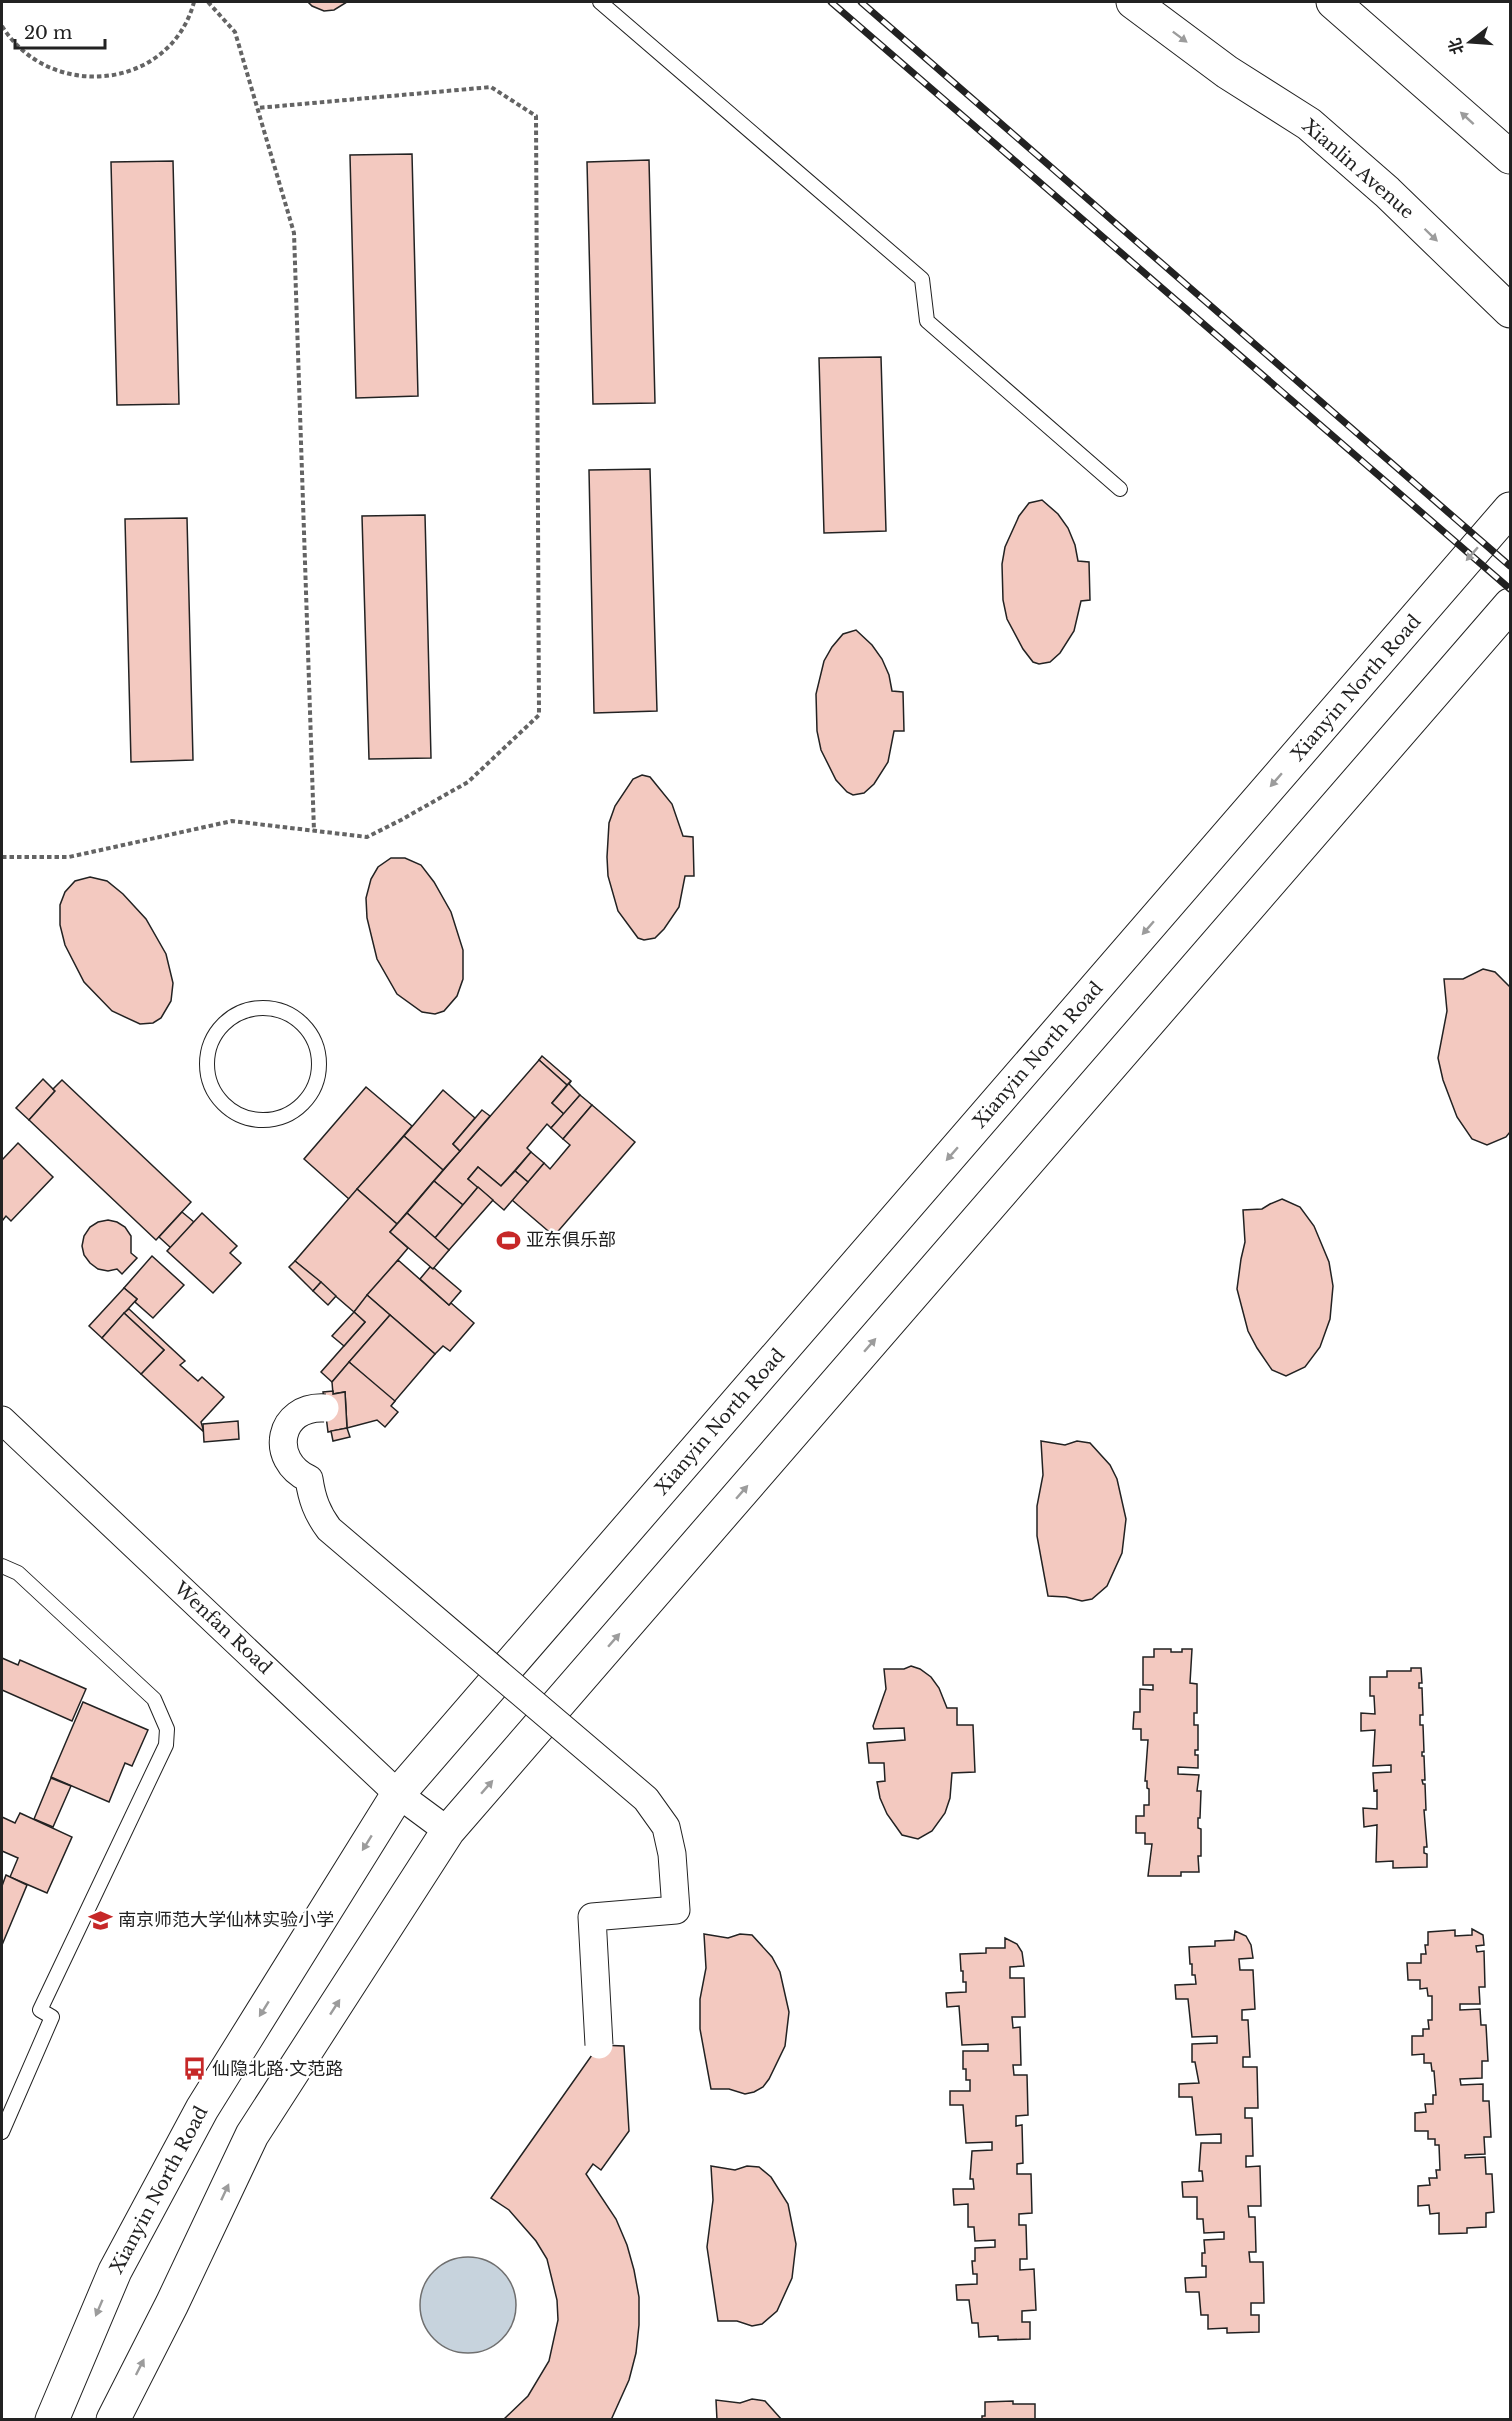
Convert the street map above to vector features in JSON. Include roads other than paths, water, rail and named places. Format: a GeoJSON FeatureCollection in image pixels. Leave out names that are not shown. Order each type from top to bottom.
{"type":"FeatureCollection","features":[{"type":"Feature","properties":{"kind":"main road","name":"Xianlin Avenue"},"geometry":{"type":"LineString","coordinates":[[1133,2],[1227,72],[1309,124],[1387,192],[1510,311]]}},
{"type":"Feature","properties":{"kind":"main road"},"geometry":{"type":"LineString","coordinates":[[1334,2],[1510,157]]}},
{"type":"Feature","properties":{"kind":"main road"},"geometry":{"type":"LineString","coordinates":[[1475,277],[1489,284],[1510,287]]}},
{"type":"Feature","properties":{"kind":"main road","name":"Xianyin North Road"},"geometry":{"type":"LineString","coordinates":[[52,2420],[115,2271],[202,2109],[398,1794],[1510,509]]}},
{"type":"Feature","properties":{"kind":"main road"},"geometry":{"type":"LineString","coordinates":[[113,2420],[172,2304],[252,2135],[448,1831],[1510,605]]}},
{"type":"Feature","properties":{"kind":"street"},"geometry":{"type":"LineString","coordinates":[[325,1408],[315,1408],[296,1416],[288,1424],[282,1446],[290,1467],[309,1479],[312,1498],[319,1515],[329,1529],[646,1799],[666,1827],[672,1854],[676,1910],[592,1917],[599,2045]]}},
{"type":"Feature","properties":{"kind":"street","name":"Wenfan Road"},"geometry":{"type":"LineString","coordinates":[[2,1420],[398,1794],[448,1831]]}},
{"type":"Feature","properties":{"kind":"lane"},"geometry":{"type":"LineString","coordinates":[[600,2],[922,279],[927,321],[1120,489]]}},
{"type":"Feature","properties":{"kind":"lane"},"geometry":{"type":"LineString","coordinates":[[259,1009],[274,1010],[289,1015],[302,1024],[312,1037],[319,1068],[316,1083],[308,1098],[297,1109],[283,1117],[268,1120],[252,1119],[237,1114],[224,1104],[214,1092],[208,1069],[211,1045],[218,1031],[229,1020],[243,1012],[259,1009]]}},
{"type":"Feature","properties":{"kind":"lane"},"geometry":{"type":"LineString","coordinates":[[2,1566],[18,1574],[153,1699],[167,1729],[166,1745],[40,2010],[52,2017],[2,2132]]}},
{"type":"Feature","properties":{"kind":"railway"},"geometry":{"type":"LineString","coordinates":[[831,2],[1510,589]]}},
{"type":"Feature","properties":{"kind":"railway"},"geometry":{"type":"LineString","coordinates":[[861,2],[1510,566]]}},
{"type":"Feature","properties":{"kind":"place","name":"亚东俱乐部"},"geometry":{"type":"Point","coordinates":[508,1240]}},
{"type":"Feature","properties":{"kind":"place","name":"南京师范大学仙林实验小学"},"geometry":{"type":"Point","coordinates":[100,1920]}},
{"type":"Feature","properties":{"kind":"place","name":"仙隐北路·文范路"},"geometry":{"type":"Point","coordinates":[194,2069]}}]}
